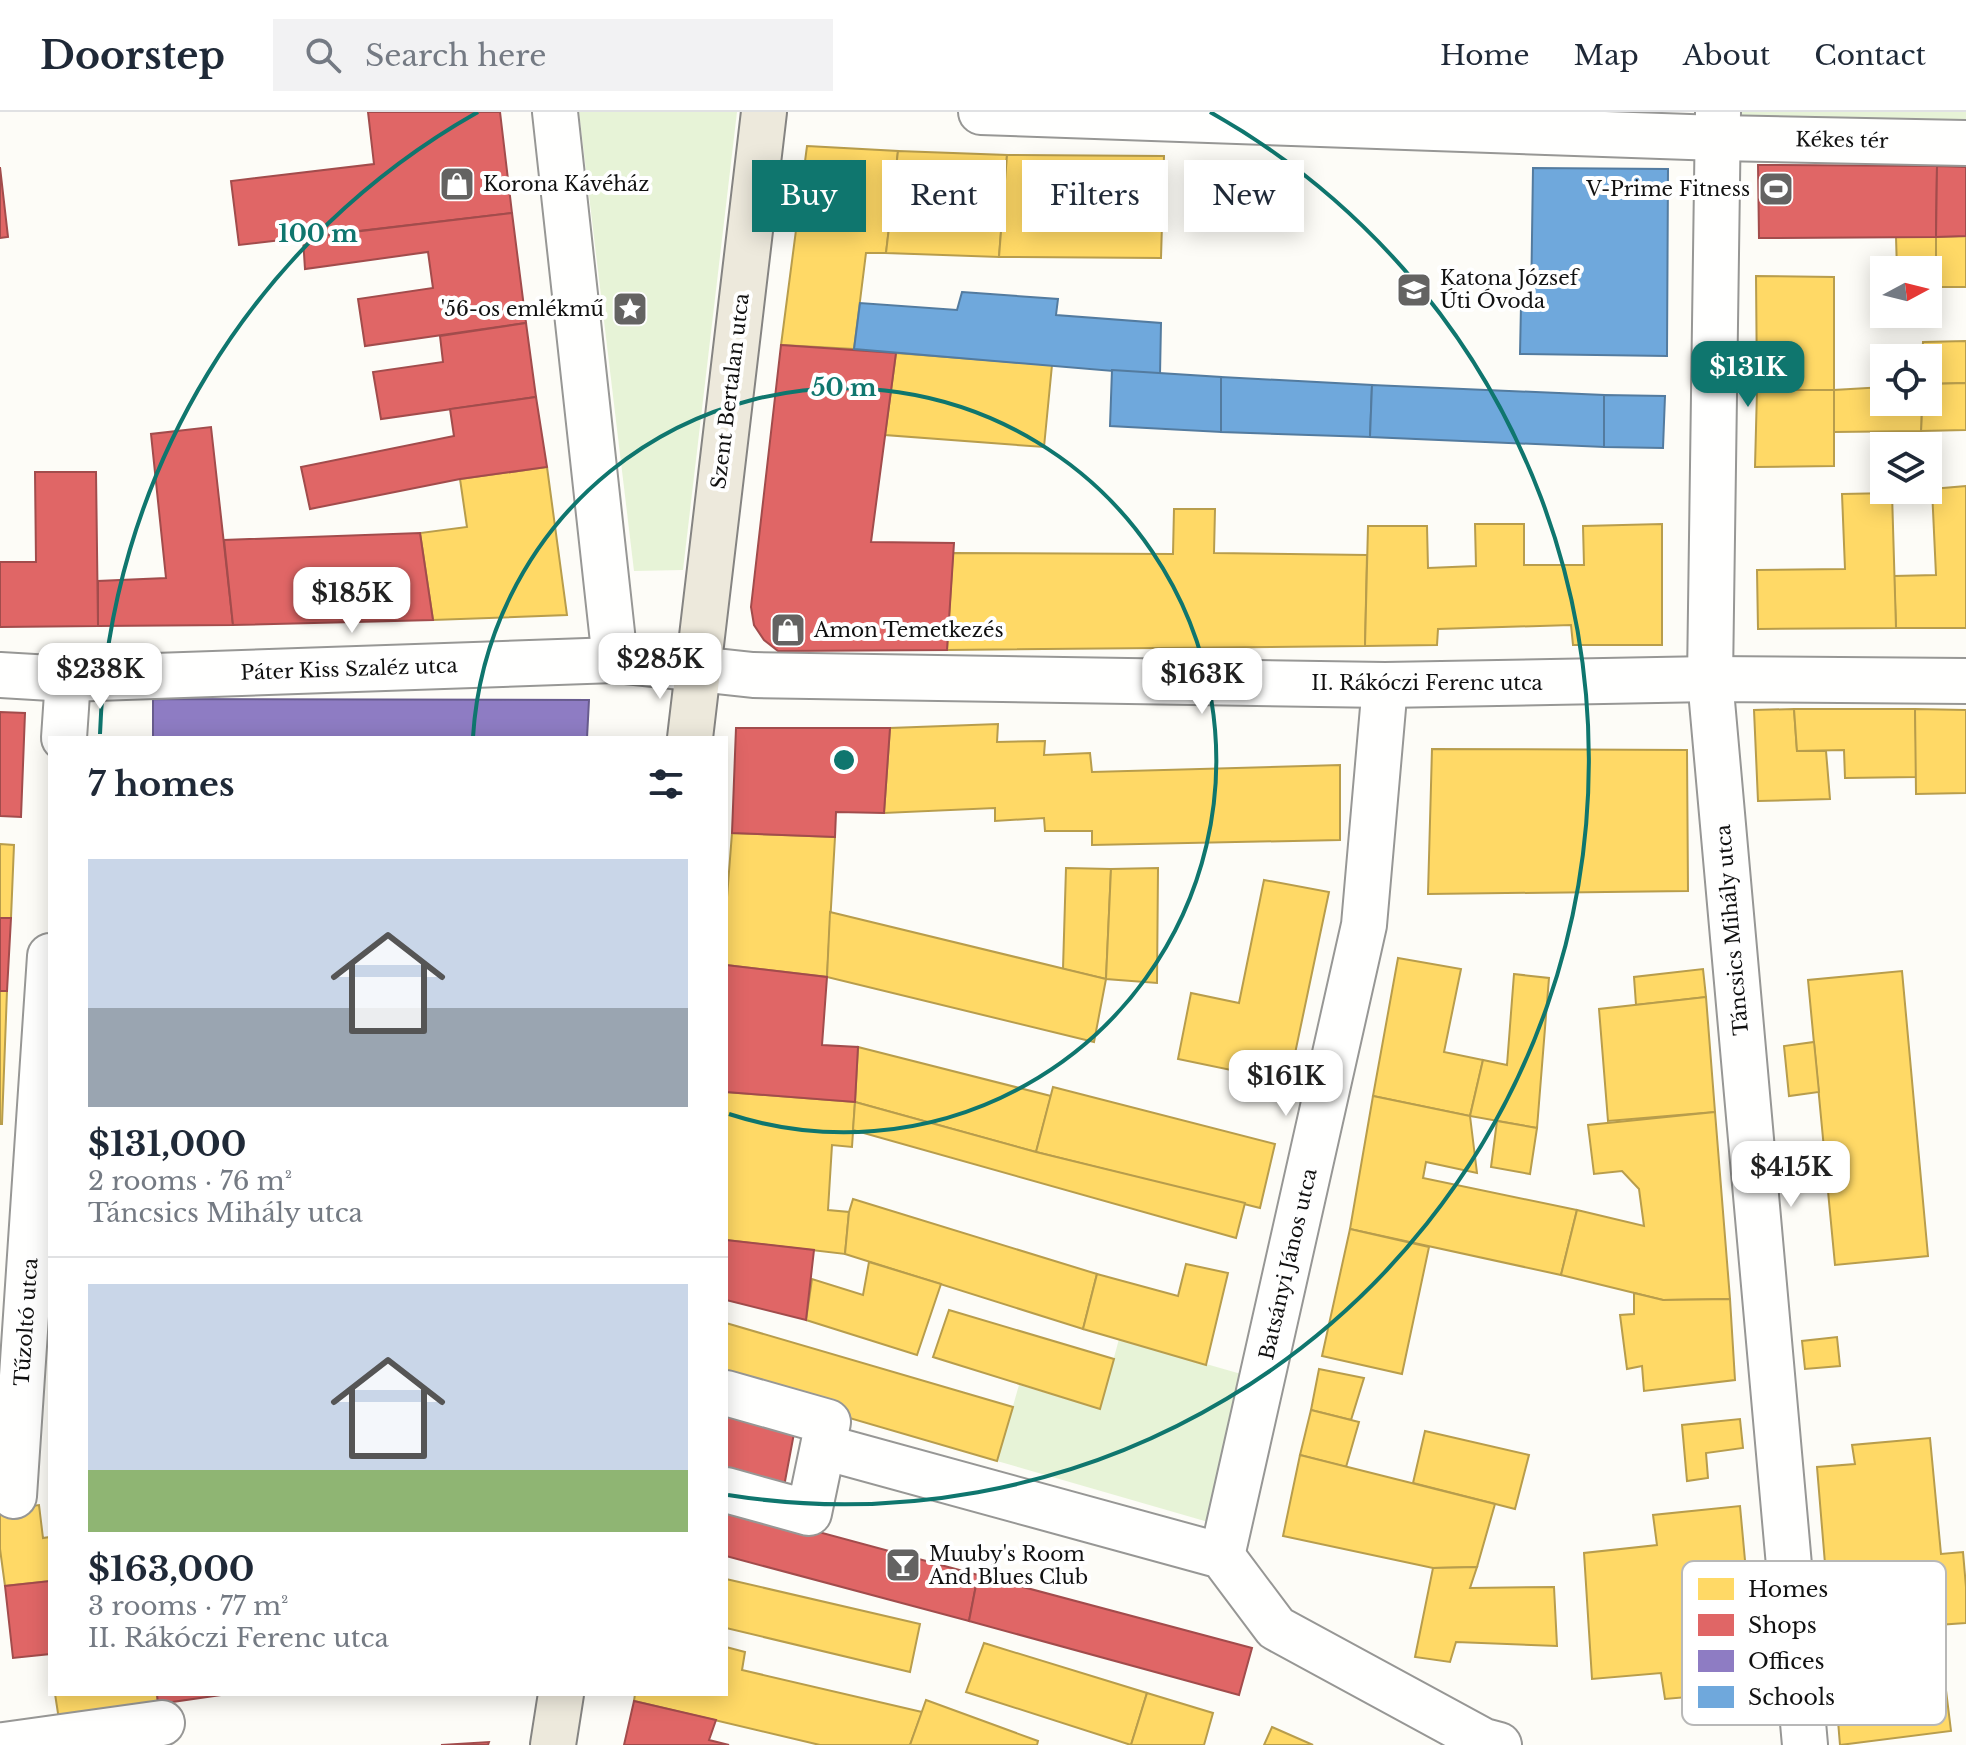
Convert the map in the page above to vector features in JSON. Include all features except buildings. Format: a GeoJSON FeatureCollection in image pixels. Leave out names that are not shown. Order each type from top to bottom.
{"type":"FeatureCollection","features":[{"type":"Feature","properties":{"kind":"main road","name":"Szent Bertalan utca"},"geometry":{"type":"LineString","coordinates":[[690,736],[764,112]]}},
{"type":"Feature","properties":{"kind":"main road"},"geometry":{"type":"LineString","coordinates":[[553,1745],[561,1696]]}},
{"type":"Feature","properties":{"kind":"street"},"geometry":{"type":"LineString","coordinates":[[555,112],[615,660]]}},
{"type":"Feature","properties":{"kind":"street","name":"Kékes tér"},"geometry":{"type":"LineString","coordinates":[[981,112],[1718,125],[1966,143]]}},
{"type":"Feature","properties":{"kind":"street","name":"Táncsics Mihály utca"},"geometry":{"type":"LineString","coordinates":[[1718,125],[1710,679],[1789,1561]]}},
{"type":"Feature","properties":{"kind":"street","name":"Páter Kiss Szaléz utca"},"geometry":{"type":"LineString","coordinates":[[0,675],[68,679],[615,660],[697,671]]}},
{"type":"Feature","properties":{"kind":"street","name":"II. Rákóczi Ferenc utca"},"geometry":{"type":"LineString","coordinates":[[697,671],[753,675],[1385,685],[1710,679],[1966,681]]}},
{"type":"Feature","properties":{"kind":"street"},"geometry":{"type":"LineString","coordinates":[[64,736],[68,679]]}},
{"type":"Feature","properties":{"kind":"street","name":"Batsányi János utca"},"geometry":{"type":"LineString","coordinates":[[1222,1556],[1364,925],[1385,685]]}},
{"type":"Feature","properties":{"kind":"street","name":"Tűzoltó utca"},"geometry":{"type":"LineString","coordinates":[[21,1496],[48,993]]}},
{"type":"Feature","properties":{"kind":"street"},"geometry":{"type":"LineString","coordinates":[[728,1394],[828,1422],[809,1513],[728,1491]]}},
{"type":"Feature","properties":{"kind":"street"},"geometry":{"type":"LineString","coordinates":[[824,1447],[1222,1556],[1276,1628],[1484,1741],[1499,1745]]}},
{"type":"Feature","properties":{"kind":"street"},"geometry":{"type":"LineString","coordinates":[[4,1745],[162,1723]]}},
{"type":"Feature","properties":{"kind":"street","name":"Táncsics Mihály utca"},"geometry":{"type":"LineString","coordinates":[[1803,1725],[1805,1745]]}},
{"type":"Feature","properties":{"kind":"green space"},"geometry":{"type":"Polygon","coordinates":[[[579,112],[737,112],[683,570],[634,571],[579,112]]]}},
{"type":"Feature","properties":{"kind":"green space"},"geometry":{"type":"Polygon","coordinates":[[[1718,112],[1966,112],[1966,143],[1718,138],[1718,112]]]}},
{"type":"Feature","properties":{"kind":"green space"},"geometry":{"type":"Polygon","coordinates":[[[1119,1339],[1262,1380],[1229,1528],[997,1461],[1019,1385],[1100,1409],[1119,1339]]]}},
{"type":"Feature","properties":{"kind":"place","name":"Korona Kávéház"},"geometry":{"type":"Point","coordinates":[457,184]}},
{"type":"Feature","properties":{"kind":"place","name":"V-Prime Fitness"},"geometry":{"type":"Point","coordinates":[1776,189]}},
{"type":"Feature","properties":{"kind":"place","name":"Katona József Úti Óvoda"},"geometry":{"type":"Point","coordinates":[1414,290]}},
{"type":"Feature","properties":{"kind":"place","name":"'56-os emlékmű"},"geometry":{"type":"Point","coordinates":[630,309]}},
{"type":"Feature","properties":{"kind":"place","name":"Amon Temetkezés"},"geometry":{"type":"Point","coordinates":[788,630]}},
{"type":"Feature","properties":{"kind":"place","name":"Muuby's Room And Blues Club"},"geometry":{"type":"Point","coordinates":[903,1565]}}]}
